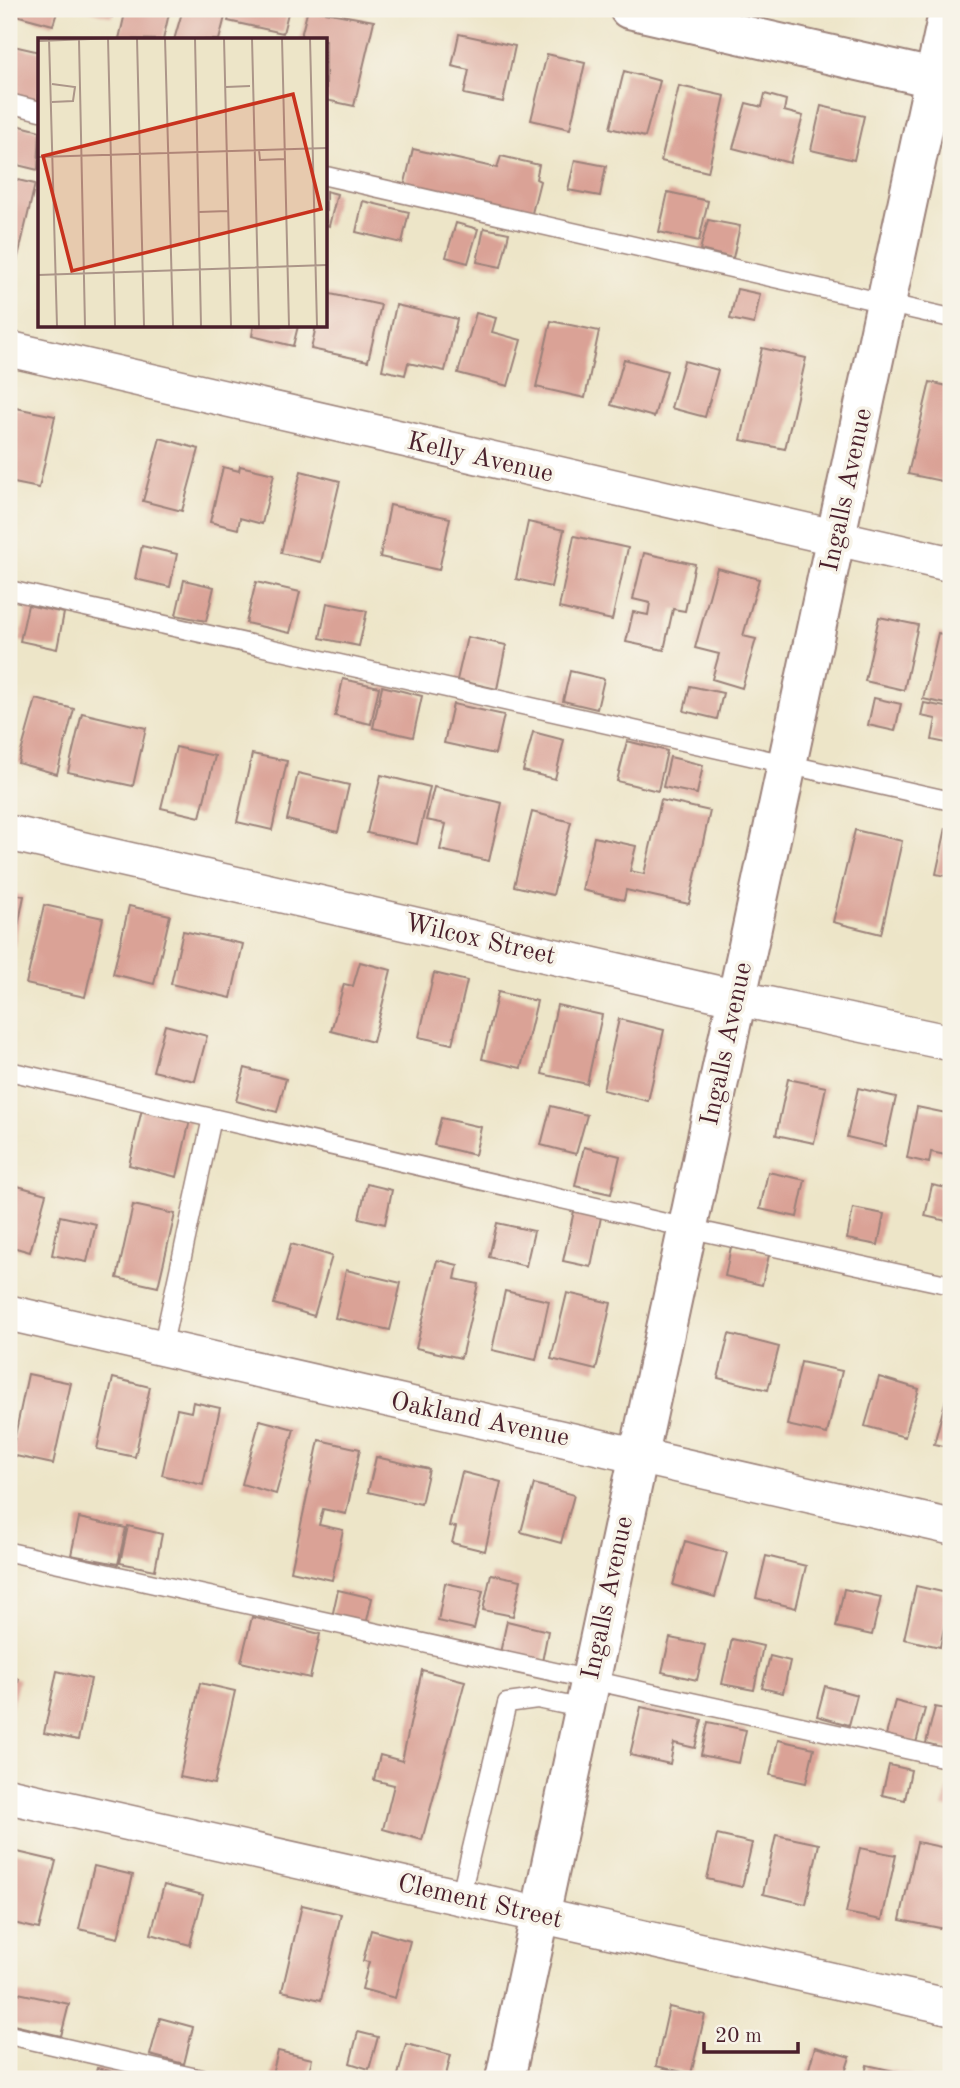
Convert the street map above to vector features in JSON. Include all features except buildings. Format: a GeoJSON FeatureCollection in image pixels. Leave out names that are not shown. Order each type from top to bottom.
{"type":"FeatureCollection","features":[{"type":"Feature","properties":{"kind":"street"},"geometry":{"type":"LineString","coordinates":[[629,9],[943,80]]}},
{"type":"Feature","properties":{"kind":"street","name":"Ingalls Avenue"},"geometry":{"type":"LineString","coordinates":[[505,2079],[886,303],[943,80],[949,9]]}},
{"type":"Feature","properties":{"kind":"street","name":"Kelly Avenue"},"geometry":{"type":"LineString","coordinates":[[9,349],[836,540],[951,564]]}},
{"type":"Feature","properties":{"kind":"street","name":"Wilcox Street"},"geometry":{"type":"LineString","coordinates":[[9,833],[951,1044]]}},
{"type":"Feature","properties":{"kind":"street","name":"Oakland Avenue"},"geometry":{"type":"LineString","coordinates":[[9,1313],[951,1527]]}},
{"type":"Feature","properties":{"kind":"street","name":"Clement Street"},"geometry":{"type":"LineString","coordinates":[[9,1796],[951,2007]]}},
{"type":"Feature","properties":{"kind":"lane"},"geometry":{"type":"LineString","coordinates":[[9,103],[38,110]]}},
{"type":"Feature","properties":{"kind":"lane"},"geometry":{"type":"LineString","coordinates":[[327,176],[951,318]]}},
{"type":"Feature","properties":{"kind":"lane"},"geometry":{"type":"LineString","coordinates":[[9,590],[951,801]]}},
{"type":"Feature","properties":{"kind":"lane"},"geometry":{"type":"LineString","coordinates":[[9,1072],[687,1228],[951,1285]]}},
{"type":"Feature","properties":{"kind":"lane"},"geometry":{"type":"LineString","coordinates":[[162,1349],[212,1118]]}},
{"type":"Feature","properties":{"kind":"lane"},"geometry":{"type":"LineString","coordinates":[[9,1552],[588,1695],[951,1759]]}},
{"type":"Feature","properties":{"kind":"lane"},"geometry":{"type":"LineString","coordinates":[[460,1898],[507,1703],[588,1695]]}},
{"type":"Feature","properties":{"kind":"lane"},"geometry":{"type":"LineString","coordinates":[[9,2035],[201,2079]]}}]}
